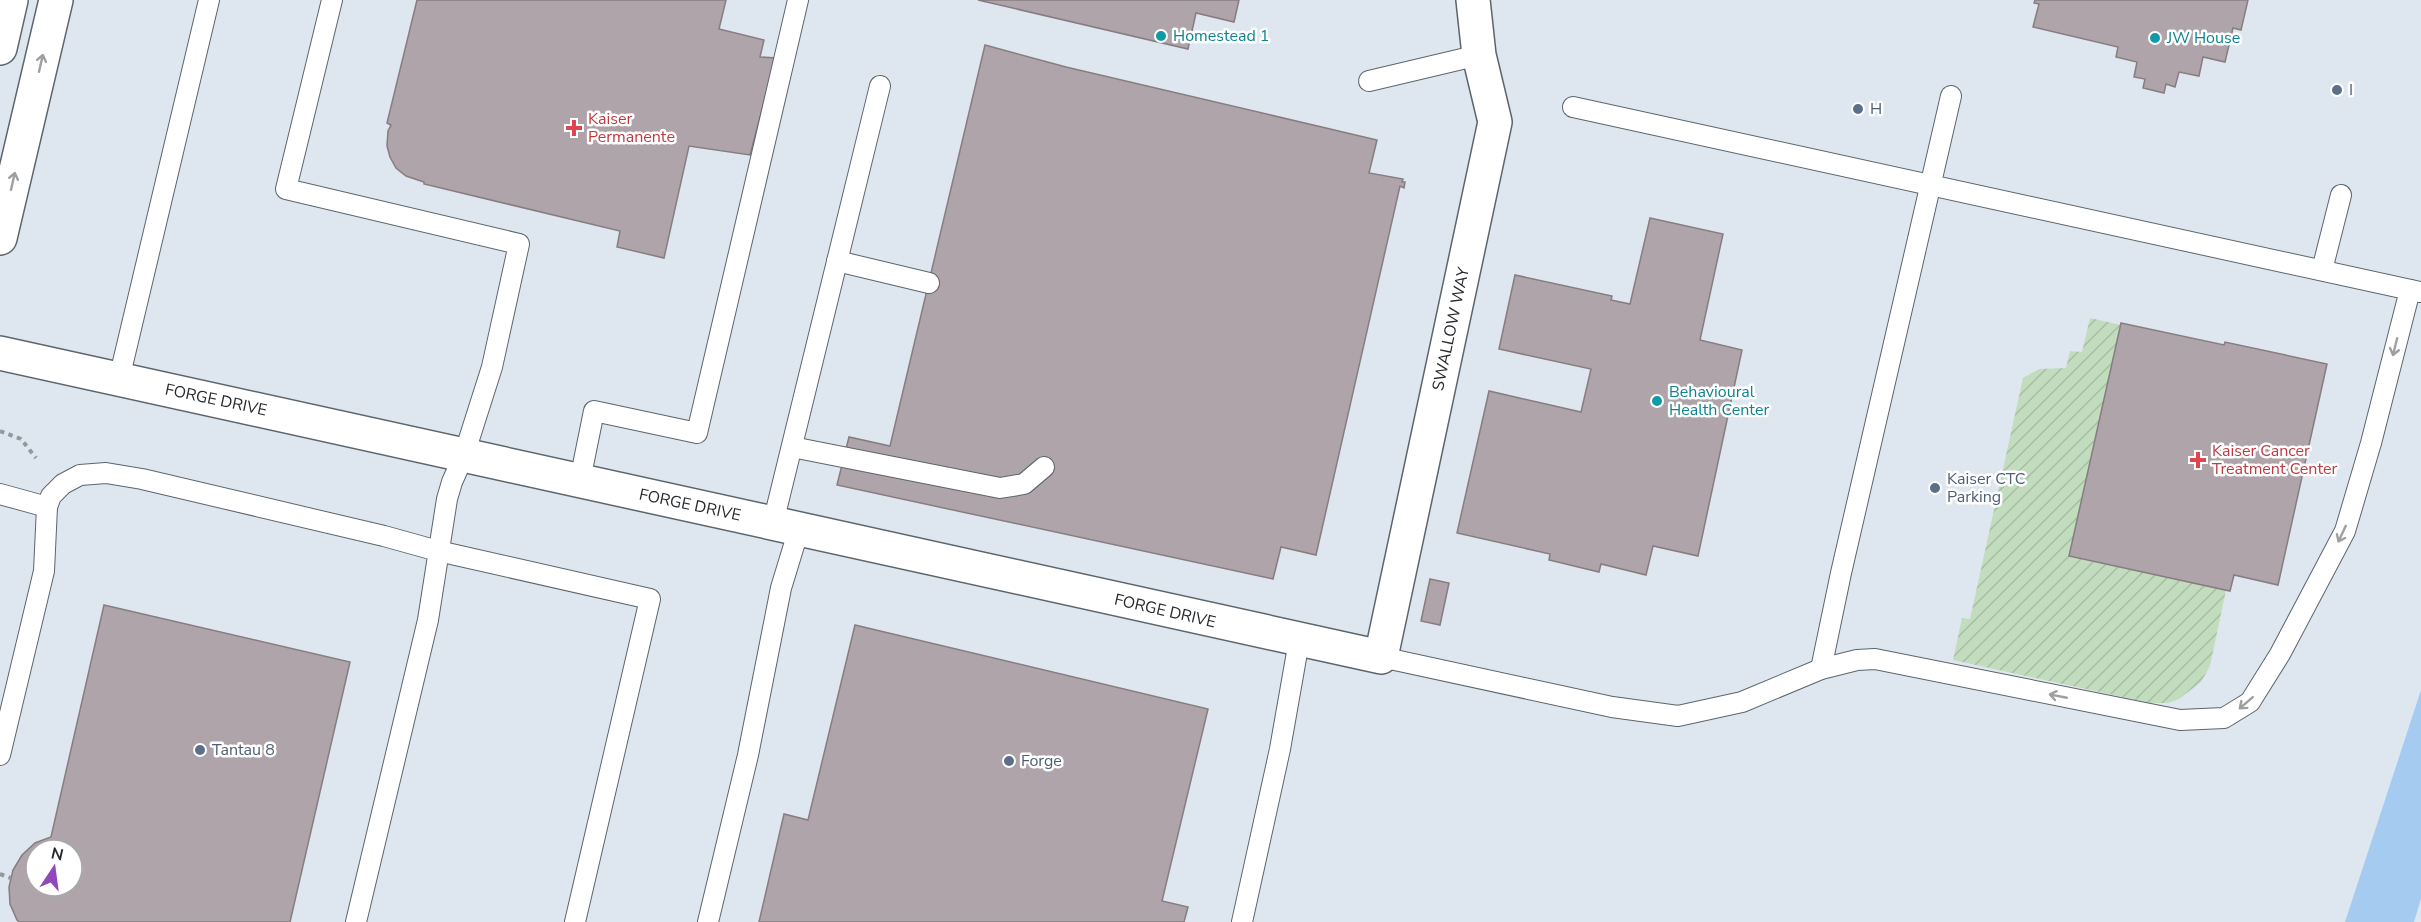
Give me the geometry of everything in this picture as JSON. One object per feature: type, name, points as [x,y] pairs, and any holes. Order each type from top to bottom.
[{"type":"street","points":[[0,48],[11,0]]},
{"type":"street","points":[[0,238],[56,0]]},
{"type":"street","name":"SWALLOW WAY","points":[[1381,657],[1495,122],[1479,56],[1473,0]]},
{"type":"street","name":"FORGE DRIVE","points":[[0,353],[1299,641],[1381,657]]},
{"type":"lane","points":[[119,379],[209,0]]},
{"type":"lane","points":[[333,0],[286,189],[519,244],[492,367],[465,455],[452,482],[438,551],[428,620],[356,922]]},
{"type":"lane","points":[[580,480],[594,411],[697,433],[798,0]]},
{"type":"lane","points":[[1369,81],[1479,56]]},
{"type":"lane","points":[[708,922],[748,755],[780,588],[792,447],[880,86]]},
{"type":"lane","points":[[1821,669],[1951,96]]},
{"type":"lane","points":[[1381,657],[1612,707],[1678,716],[1742,702],[1821,669],[1857,660],[1875,659],[2180,720],[2224,718],[2250,702],[2280,654],[2345,531],[2415,291],[1573,107]]},
{"type":"lane","points":[[2322,270],[2341,195]]},
{"type":"lane","points":[[837,261],[929,283]]},
{"type":"lane","points":[[792,447],[843,459],[1000,488],[1024,484],[1044,467]]},
{"type":"lane","points":[[0,755],[44,571],[47,507],[51,496],[63,484],[80,475],[106,472],[650,599],[575,922]]},
{"type":"lane","points":[[0,494],[47,507]]},
{"type":"lane","points":[[1242,922],[1281,749],[1299,641]]},
{"type":"path","points":[[0,431],[21,439],[36,458]]},
{"type":"path","points":[[0,874],[11,878]]},
{"type":"green space","points":[[2090,318],[2121,325],[2226,590],[2210,666],[2201,682],[2179,699],[2168,703],[2150,703],[1953,660],[1962,618],[1970,619],[2023,378],[2039,369],[2066,368],[2070,351],[2082,352]]},
{"type":"water","points":[[2421,690],[2421,899],[2414,922],[2345,922]]},
{"type":"building","name":"Kaiser Permanente","points":[[417,0],[726,0],[719,29],[764,40],[760,57],[776,58],[750,155],[689,146],[664,258],[617,247],[620,231],[424,184],[424,182],[406,176],[396,168],[390,157],[387,146],[388,131],[391,125],[387,123]]},
{"type":"building","name":"Homestead 1","points":[[978,0],[1239,0],[1234,22],[1196,13],[1188,49]]},
{"type":"building","name":"JW House","points":[[2035,0],[2248,0],[2241,30],[2233,28],[2225,62],[2203,57],[2199,76],[2179,72],[2175,87],[2166,84],[2164,93],[2143,88],[2145,79],[2134,77],[2137,62],[2116,57],[2118,47],[2033,27],[2039,4],[2034,3]]},
{"type":"building","points":[[985,45],[1066,67],[1377,140],[1369,173],[1403,179],[1402,182],[1405,182],[1404,188],[1400,186],[1316,555],[1281,547],[1273,579],[837,485],[849,437],[890,446]]},
{"type":"building","name":"Behavioural Health Center","points":[[1650,218],[1723,234],[1700,340],[1742,350],[1698,556],[1653,546],[1646,575],[1601,564],[1599,572],[1549,560],[1550,554],[1457,533],[1489,391],[1581,412],[1591,369],[1499,349],[1515,275],[1612,296],[1611,300],[1630,304]]},
{"type":"building","name":"Kaiser Cancer Treatment Center","points":[[2121,323],[2327,364],[2278,585],[2234,575],[2230,591],[2069,556]]},
{"type":"building","points":[[1430,579],[1449,583],[1440,625],[1421,621]]},
{"type":"building","name":"Tantau 8","points":[[104,605],[350,662],[290,922],[19,922],[10,904],[9,887],[13,870],[24,853],[24,898],[84,898],[84,838],[48,838],[51,837]]},
{"type":"building","name":"Forge","points":[[855,625],[1208,709],[1162,901],[1188,907],[1184,922],[759,922],[784,814],[808,820]]},
{"type":"place","name":"Homestead 1","points":[[1161,36]]},
{"type":"place","name":"JW House","points":[[2155,38]]},
{"type":"place","name":"I","points":[[2337,90]]},
{"type":"place","name":"H","points":[[1858,109]]},
{"type":"place","name":"Kaiser Permanente","points":[[574,128]]},
{"type":"place","name":"Behavioural Health Center","points":[[1657,401]]},
{"type":"place","name":"Kaiser Cancer Treatment Center","points":[[2198,460]]},
{"type":"place","name":"Kaiser CTC Parking","points":[[1935,488]]},
{"type":"place","name":"Tantau 8","points":[[200,750]]},
{"type":"place","name":"Forge","points":[[1009,761]]}]
